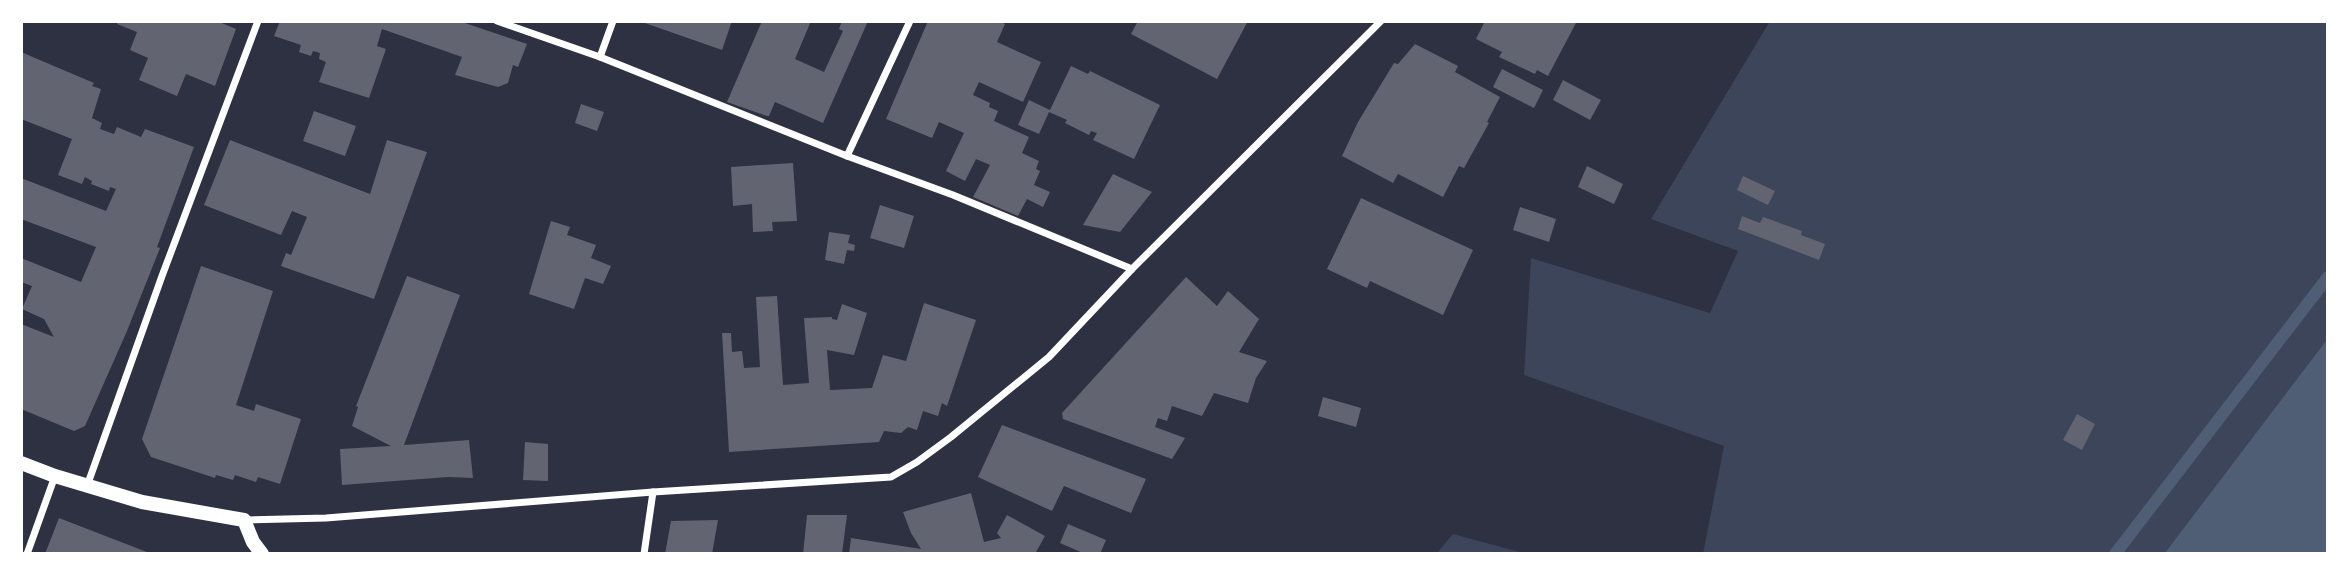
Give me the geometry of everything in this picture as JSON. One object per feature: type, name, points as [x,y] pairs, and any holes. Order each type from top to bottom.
[{"type":"main road","points":[[21,463],[142,502],[244,520],[253,542],[262,554]]},
{"type":"street","points":[[87,486],[258,21]]},
{"type":"street","points":[[497,21],[600,57],[846,156],[953,195],[1132,269]]},
{"type":"street","points":[[600,57],[613,21]]},
{"type":"street","points":[[846,156],[910,21]]},
{"type":"street","points":[[244,520],[326,518],[653,492],[891,477],[951,437],[1049,357],[1132,269],[1381,21]]},
{"type":"street","points":[[27,554],[55,476]]},
{"type":"street","points":[[644,554],[653,492]]},
{"type":"shaded area","points":[[1770,21],[2328,21],[2328,338],[2164,554],[1703,554],[1724,446],[1524,375],[1531,258],[1710,313],[1738,251],[1651,219]]},
{"type":"shaded area","points":[[2328,338],[2326,554],[2164,554]]},
{"type":"shaded area","points":[[1453,534],[1527,554],[1436,554]]},
{"type":"building","points":[[118,21],[217,21],[236,29],[215,86],[186,74],[177,96],[139,80],[148,58],[130,50],[137,32],[117,24]]},
{"type":"building","points":[[280,21],[459,21],[527,44],[518,67],[513,65],[508,83],[498,87],[455,75],[462,57],[382,29],[377,46],[386,49],[369,98],[319,82],[326,62],[319,59],[320,53],[313,51],[311,56],[299,52],[301,45],[274,36]]},
{"type":"building","points":[[639,21],[732,21],[722,50]]},
{"type":"building","points":[[762,21],[811,21],[795,59],[824,72],[843,31],[839,29],[842,21],[868,21],[823,123],[775,102],[767,116],[727,102]]},
{"type":"building","points":[[928,21],[998,21],[1005,24],[997,42],[1041,62],[1023,102],[979,82],[973,95],[990,103],[989,107],[998,111],[994,121],[1029,137],[1022,153],[1039,161],[1036,169],[1040,171],[1034,185],[1050,192],[1043,207],[1027,199],[1018,216],[973,197],[990,165],[976,159],[965,181],[946,171],[964,133],[939,122],[932,138],[886,119]]},
{"type":"building","points":[[1138,21],[1248,21],[1217,79],[1131,34]]},
{"type":"building","points":[[1485,21],[1577,21],[1548,76],[1537,70],[1535,74],[1499,57],[1502,52],[1476,39]]},
{"type":"building","points":[[1415,44],[1458,66],[1455,72],[1500,97],[1464,168],[1459,166],[1443,197],[1398,174],[1393,183],[1342,156],[1358,122],[1394,63],[1398,64]]},
{"type":"building","points":[[21,52],[94,83],[92,86],[101,89],[92,118],[102,123],[100,129],[114,134],[117,127],[141,137],[145,129],[194,147],[157,247],[160,248],[127,331],[85,426],[74,431],[21,409],[21,324],[54,337],[44,319],[22,309],[32,286],[21,282],[21,258],[81,282],[96,247],[21,219],[21,178],[106,211],[116,189],[110,187],[109,191],[91,184],[92,181],[85,177],[82,184],[58,175],[72,139],[21,119]]},
{"type":"building","points":[[1071,66],[1088,74],[1090,71],[1160,105],[1134,159],[1093,140],[1097,133],[1091,131],[1089,135],[1049,112],[1039,134],[1018,125],[1029,100],[1050,110]]},
{"type":"building","points":[[1502,69],[1543,90],[1534,108],[1493,87]]},
{"type":"building","points":[[1563,80],[1601,100],[1590,120],[1553,100]]},
{"type":"building","points":[[581,104],[604,112],[597,131],[575,123]]},
{"type":"building","points":[[314,111],[356,126],[345,156],[303,141]]},
{"type":"building","points":[[230,140],[370,194],[387,140],[427,152],[374,299],[281,266],[286,253],[291,255],[307,217],[292,211],[281,235],[204,205]]},
{"type":"building","points":[[793,163],[797,221],[772,222],[773,231],[753,232],[752,204],[733,206],[731,167]]},
{"type":"building","points":[[1587,166],[1623,184],[1614,204],[1578,187]]},
{"type":"building","points":[[1113,174],[1152,192],[1120,232],[1083,225]]},
{"type":"building","points":[[1743,176],[1775,191],[1768,205],[1737,190]]},
{"type":"building","points":[[1361,198],[1473,250],[1443,315],[1370,281],[1367,288],[1327,269]]},
{"type":"building","points":[[880,205],[914,216],[904,248],[870,238]]},
{"type":"building","points":[[1520,207],[1556,219],[1549,242],[1513,230]]},
{"type":"building","points":[[1742,216],[1760,223],[1763,217],[1802,231],[1801,235],[1825,244],[1819,260],[1738,229]]},
{"type":"building","points":[[551,221],[570,227],[567,235],[596,245],[591,258],[611,266],[603,284],[585,278],[574,309],[529,294]]},
{"type":"building","points":[[829,232],[850,235],[848,243],[855,245],[854,251],[847,250],[844,264],[825,260]]},
{"type":"building","points":[[201,266],[273,291],[236,405],[254,411],[256,404],[301,419],[280,484],[258,477],[256,482],[235,475],[233,480],[216,475],[215,478],[151,457],[142,439]]},
{"type":"building","points":[[407,276],[460,295],[404,445],[469,440],[473,478],[448,477],[342,485],[340,449],[391,446],[352,426],[358,407],[356,406]]},
{"type":"building","points":[[1186,277],[1217,306],[1228,291],[1259,319],[1239,352],[1267,361],[1256,378],[1248,403],[1214,393],[1202,416],[1172,406],[1167,421],[1158,418],[1155,427],[1185,438],[1172,459],[1063,419],[1062,413]]},
{"type":"building","points":[[777,296],[783,385],[809,383],[804,318],[832,317],[837,320],[842,304],[867,313],[854,355],[827,350],[830,390],[872,388],[883,355],[906,361],[924,303],[976,320],[947,406],[942,403],[938,416],[923,411],[917,430],[908,427],[901,433],[884,431],[879,442],[729,452],[722,333],[731,333],[732,352],[742,351],[744,368],[760,367],[756,297]]},
{"type":"building","points":[[1323,397],[1361,408],[1356,427],[1318,416]]},
{"type":"building","points":[[2077,414],[2095,424],[2082,450],[2063,440]]},
{"type":"building","points":[[1002,425],[1146,479],[1131,513],[1064,486],[1052,511],[978,477]]},
{"type":"building","points":[[525,442],[548,444],[548,481],[523,480]]},
{"type":"building","points":[[971,493],[984,542],[1001,538],[997,533],[1007,515],[1045,536],[1035,554],[849,554],[851,538],[921,549],[903,512]]},
{"type":"building","points":[[807,515],[847,515],[842,554],[803,554]]},
{"type":"building","points":[[59,518],[152,554],[45,554]]},
{"type":"building","points":[[718,520],[712,554],[665,554],[671,521]]},
{"type":"building","points":[[1068,524],[1106,540],[1100,554],[1085,554],[1060,543]]},
{"type":"waterway","points":[[2115,554],[2328,277]]}]
